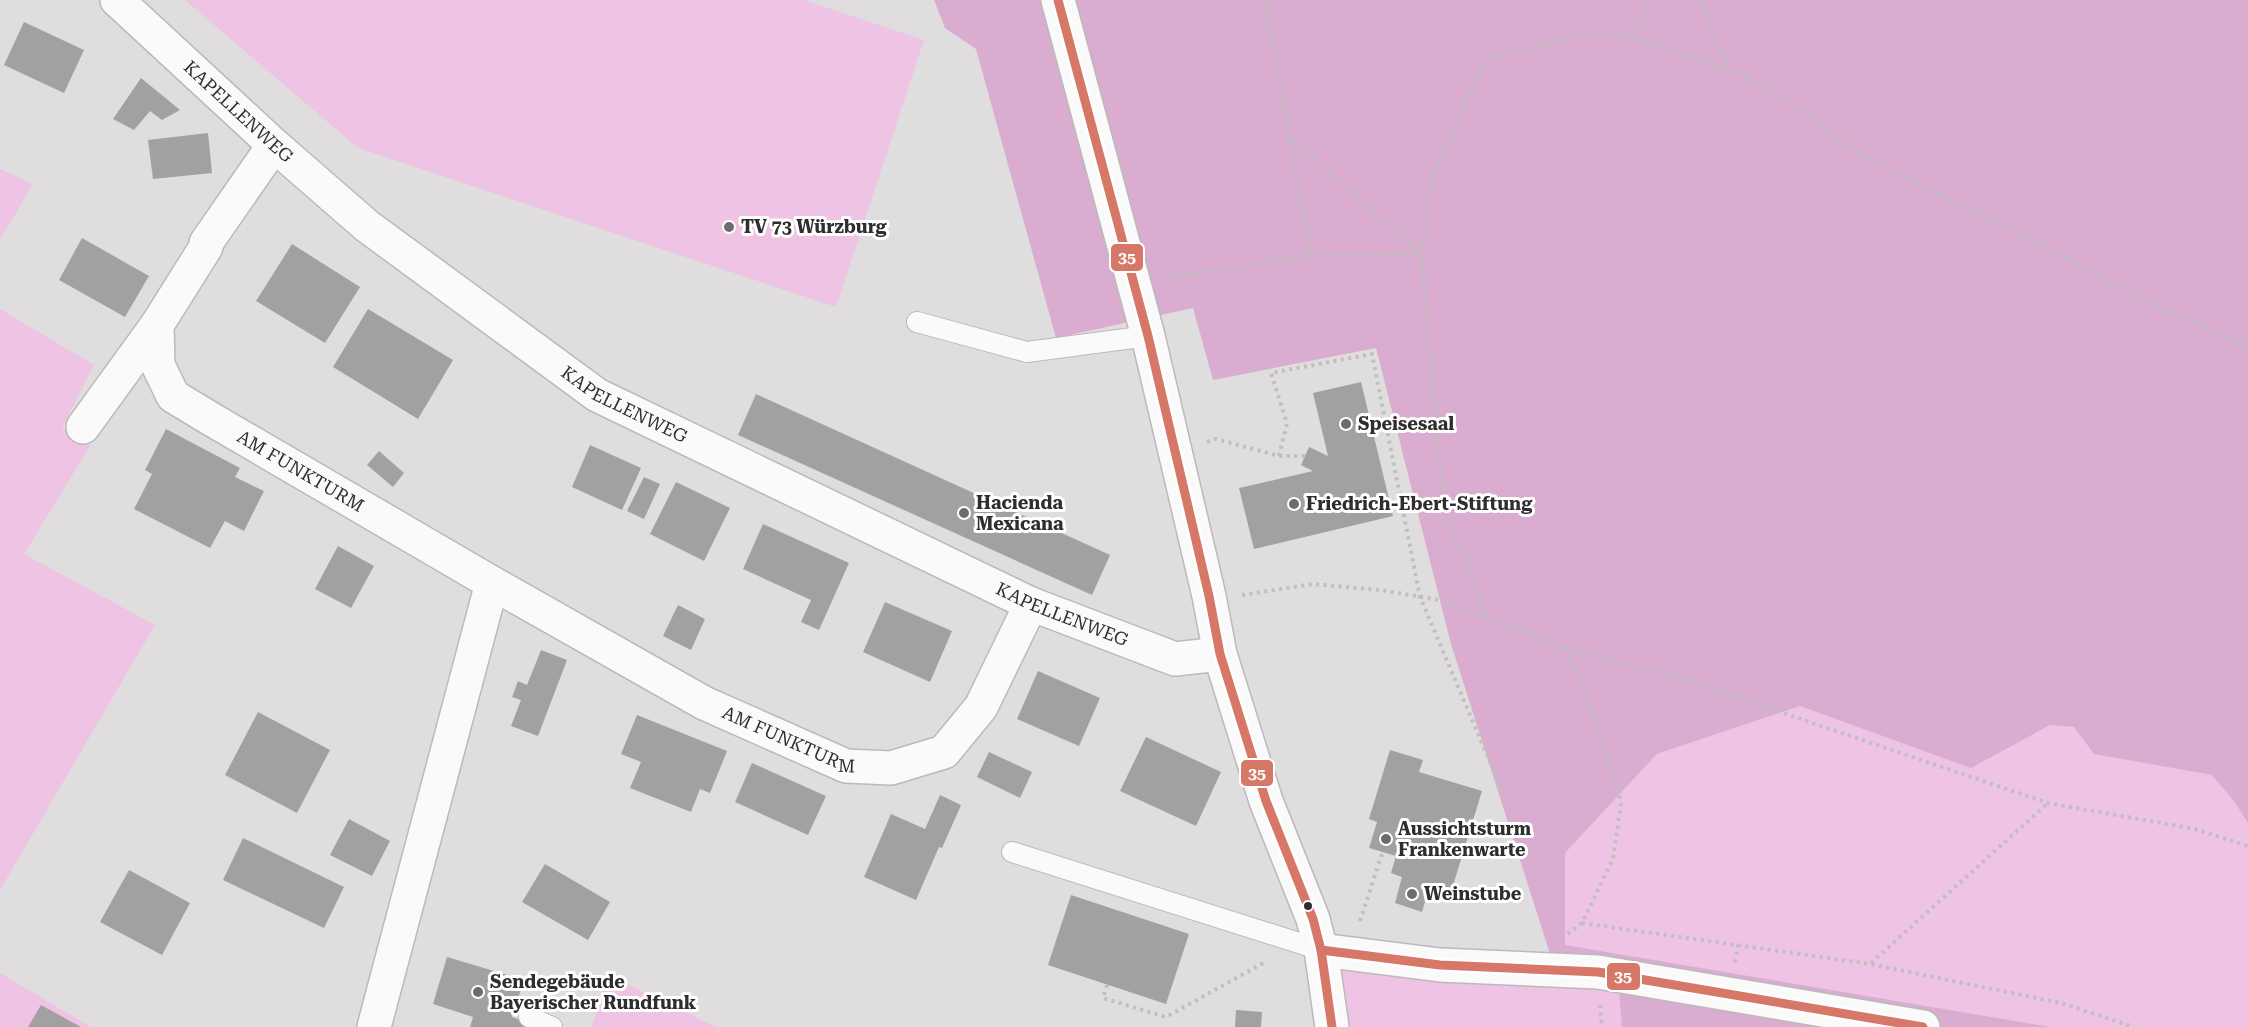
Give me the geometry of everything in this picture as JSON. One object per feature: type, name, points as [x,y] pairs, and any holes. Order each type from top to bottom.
[{"type":"street","name":"KAPELLENWEG","points":[[117,0],[274,146],[367,226],[597,395],[1031,604],[1175,659],[1220,654]]},
{"type":"street","points":[[1058,0],[1148,336],[1209,596],[1220,654],[1266,801],[1323,949],[1332,1027]]},
{"type":"street","points":[[83,427],[158,325],[206,247],[206,243],[274,146]]},
{"type":"street","name":"AM FUNKTURM","points":[[158,325],[158,365],[173,396],[492,583],[704,703],[846,766],[891,768],[944,752],[981,707],[1031,604]]},
{"type":"street","points":[[374,1027],[492,583]]},
{"type":"street","points":[[1323,949],[1440,964],[1598,972],[1923,1027]]},
{"type":"lane","points":[[917,322],[1028,352],[1148,336]]},
{"type":"lane","points":[[1012,852],[1323,949]]},
{"type":"lane","points":[[530,1017],[552,1027]]},
{"type":"path","points":[[1265,0],[1311,255]]},
{"type":"path","points":[[1632,38],[1650,0]]},
{"type":"path","points":[[1699,0],[1728,69]]},
{"type":"path","points":[[1487,617],[1444,504],[1421,254],[1434,173],[1485,61],[1578,35],[1632,38],[1728,69],[1784,98],[1858,153],[2155,304],[2248,348]]},
{"type":"path","points":[[1290,137],[1421,254]]},
{"type":"path","points":[[1134,284],[1311,255],[1421,254]]},
{"type":"path","points":[[1279,456],[1287,423],[1271,374],[1372,354],[1420,597],[1504,795]]},
{"type":"path","points":[[1175,452],[1216,440],[1279,456],[1305,456]]},
{"type":"path","points":[[1209,596],[1248,595],[1313,584],[1380,590],[1439,600],[1566,648],[1674,676],[2048,803],[2195,829],[2248,846]]},
{"type":"path","points":[[1566,648],[1612,765],[1622,802],[1613,859],[1582,923],[1870,964],[2061,1003],[2134,1027]]},
{"type":"path","points":[[1870,964],[2048,803]]},
{"type":"path","points":[[1107,985],[1103,998],[1166,1017],[1323,949],[1383,851]]},
{"type":"shaded area","name":"TV 73 Würzburg","points":[[185,0],[804,0],[924,40],[836,307],[358,148]]},
{"type":"shaded area","points":[[934,0],[2248,0],[2248,823],[2234,801],[2212,775],[2094,754],[2074,727],[2050,725],[1971,768],[1800,706],[1657,754],[1565,853],[1565,945],[2051,1027],[1622,1027],[1617,966],[1551,957],[1451,644],[1376,348],[1213,380],[1193,308],[1056,338],[976,49],[945,28]]},
{"type":"shaded area","points":[[0,169],[33,184],[0,240]]},
{"type":"shaded area","points":[[0,309],[94,365],[62,428],[90,446],[24,554],[155,625],[0,890]]},
{"type":"shaded area","points":[[1800,706],[1971,767],[2050,725],[2074,727],[2095,754],[2212,775],[2234,801],[2248,823],[2248,1027],[2051,1027],[1565,945],[1565,853],[1657,754]]},
{"type":"shaded area","points":[[1336,965],[1618,979],[1622,1027],[1345,1027]]},
{"type":"shaded area","points":[[0,973],[91,1027],[0,1027]]},
{"type":"shaded area","points":[[608,975],[716,1027],[592,1027]]},
{"type":"building","points":[[24,22],[84,50],[64,93],[4,65]]},
{"type":"building","points":[[141,78],[180,110],[162,120],[150,111],[134,130],[113,119]]},
{"type":"building","points":[[208,133],[212,173],[153,179],[148,140]]},
{"type":"building","points":[[82,238],[149,276],[125,317],[59,280]]},
{"type":"building","points":[[292,244],[360,287],[325,343],[256,301]]},
{"type":"building","points":[[368,309],[453,360],[418,419],[333,367]]},
{"type":"building","points":[[1361,382],[1393,516],[1254,549],[1239,488],[1313,471],[1301,465],[1309,447],[1328,456],[1313,393]]},
{"type":"building","name":"Hacienda Mexicana","points":[[756,394],[1110,555],[1092,595],[738,435]]},
{"type":"building","points":[[166,429],[240,468],[235,477],[264,491],[244,531],[225,521],[210,548],[134,509],[152,474],[145,470]]},
{"type":"building","points":[[590,445],[641,468],[622,510],[572,487]]},
{"type":"building","points":[[379,451],[404,473],[393,487],[367,465]]},
{"type":"building","points":[[644,477],[660,484],[644,519],[627,511]]},
{"type":"building","points":[[676,482],[730,508],[704,561],[650,534]]},
{"type":"building","points":[[763,524],[849,563],[819,630],[801,622],[811,600],[743,569]]},
{"type":"building","points":[[338,546],[374,566],[351,608],[315,589]]},
{"type":"building","points":[[885,602],[952,631],[930,682],[863,652]]},
{"type":"building","points":[[678,605],[705,619],[691,650],[663,636]]},
{"type":"building","points":[[541,650],[567,660],[538,736],[511,726],[521,700],[512,697],[518,681],[527,685]]},
{"type":"building","points":[[1038,671],[1100,698],[1079,746],[1017,719]]},
{"type":"building","points":[[258,712],[330,750],[297,813],[225,775]]},
{"type":"building","points":[[637,715],[727,751],[710,793],[700,789],[691,812],[630,788],[641,762],[621,754]]},
{"type":"building","points":[[1146,737],[1221,772],[1196,826],[1120,791]]},
{"type":"building","points":[[1390,750],[1423,760],[1419,772],[1482,791],[1451,892],[1430,885],[1422,912],[1395,903],[1402,877],[1391,873],[1396,856],[1369,848],[1377,822],[1369,819]]},
{"type":"building","points":[[989,752],[1032,772],[1020,798],[977,777]]},
{"type":"building","points":[[752,763],[826,796],[808,835],[735,802]]},
{"type":"building","points":[[940,795],[961,805],[942,848],[939,847],[916,900],[864,877],[891,814],[925,829]]},
{"type":"building","points":[[349,819],[390,841],[372,876],[330,855]]},
{"type":"building","points":[[243,838],[344,887],[324,928],[223,880]]},
{"type":"building","points":[[545,864],[610,902],[588,940],[522,902]]},
{"type":"building","points":[[129,870],[190,903],[162,955],[100,922]]},
{"type":"building","points":[[1071,895],[1189,934],[1166,1004],[1048,965]]},
{"type":"building","name":"Sendegebäude Bayerischer Rundfunk","points":[[447,957],[524,980],[512,1017],[542,1027],[470,1027],[473,1017],[433,1004]]},
{"type":"building","points":[[41,1005],[81,1027],[28,1027]]},
{"type":"building","points":[[1236,1010],[1262,1012],[1261,1027],[1235,1027]]},
{"type":"transit line","name":"35","points":[[1058,0],[1148,336],[1209,596],[1220,654],[1266,801],[1313,919],[1321,950],[1332,1027]]},
{"type":"transit line","name":"35","points":[[1321,950],[1440,965],[1598,972],[1923,1027]]},
{"type":"place","name":"TV 73 Würzburg","points":[[729,227]]},
{"type":"place","name":"Speisesaal","points":[[1346,424]]},
{"type":"place","name":"Friedrich-Ebert-Stiftung","points":[[1294,504]]},
{"type":"place","name":"Hacienda Mexicana","points":[[964,513]]},
{"type":"place","name":"Aussichtsturm Frankenwarte","points":[[1386,839]]},
{"type":"place","name":"Weinstube","points":[[1412,894]]},
{"type":"place","name":"Sendegebäude Bayerischer Rundfunk","points":[[478,992]]}]
